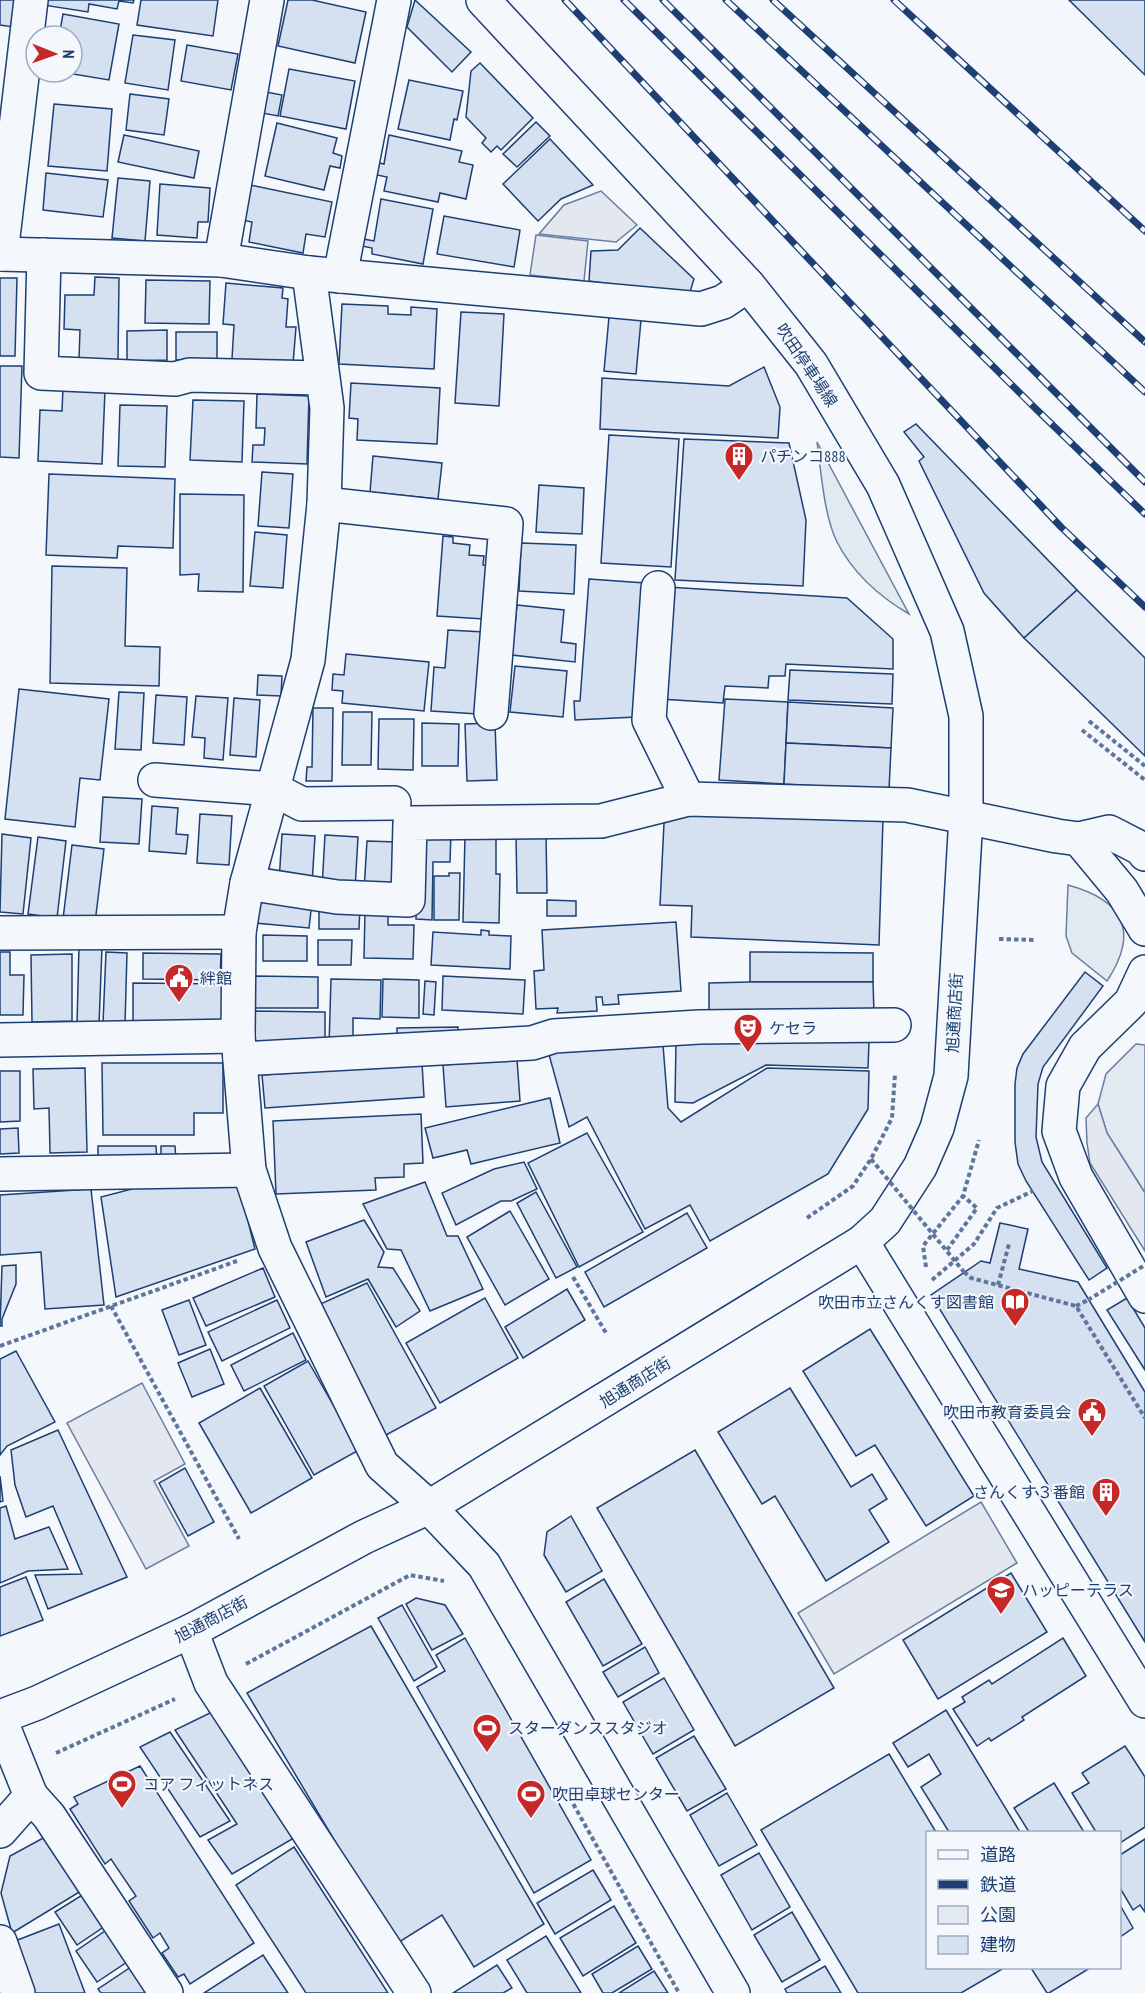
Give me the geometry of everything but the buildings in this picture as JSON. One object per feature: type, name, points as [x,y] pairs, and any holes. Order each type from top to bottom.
[{"type":"street","points":[[31,0],[0,254],[221,260],[325,275],[701,309],[723,302],[748,285]]},
{"type":"street","points":[[221,260],[267,0]]},
{"type":"street","points":[[394,0],[325,275],[322,378],[327,408],[324,504],[308,660],[247,883],[239,932],[239,1047],[249,1170],[275,1248],[382,1464],[429,1507],[484,1565],[733,1993]]},
{"type":"street","name":"吹田停車場線","points":[[483,0],[748,285],[811,364],[883,485],[947,631],[966,716],[966,816]]},
{"type":"street","points":[[44,255],[41,373],[175,379],[190,375],[322,378]]},
{"type":"street","points":[[324,504],[506,524],[491,713]]},
{"type":"street","points":[[658,588],[649,720],[688,800]]},
{"type":"street","points":[[155,780],[273,789],[302,804],[394,803]]},
{"type":"street","points":[[247,883],[337,897],[408,900],[410,823],[601,821],[688,800],[907,805],[1057,836],[1079,838],[1109,832],[1142,849],[1145,854]]},
{"type":"street","name":"旭通商店街","points":[[0,1718],[38,1703],[191,1631],[364,1537],[429,1507],[862,1242],[885,1221],[920,1167],[937,1128],[951,1076],[966,816]]},
{"type":"street","points":[[1079,838],[1122,891],[1145,929]]},
{"type":"street","points":[[0,933],[239,932]]},
{"type":"street","points":[[1145,972],[1140,1004],[1085,1047],[1063,1086],[1059,1131],[1076,1177],[1145,1296]]},
{"type":"street","points":[[0,1040],[239,1047],[532,1043],[554,1036],[699,1027],[894,1025]]},
{"type":"street","points":[[0,1174],[249,1170]]},
{"type":"street","points":[[862,1242],[1145,1701]]},
{"type":"street","points":[[191,1631],[211,1683],[414,1993]]},
{"type":"street","points":[[0,1718],[25,1783],[166,1993]]},
{"type":"street","points":[[0,1832],[25,1783]]},
{"type":"street","points":[[0,1941],[18,1993]]},
{"type":"path","points":[[1089,721],[1145,766]]},
{"type":"path","points":[[1082,730],[1145,780]]},
{"type":"path","points":[[995,939],[1036,940]]},
{"type":"path","points":[[807,1218],[853,1186],[871,1159],[892,1118],[896,1074]]},
{"type":"path","points":[[923,1246],[963,1196],[979,1140]]},
{"type":"path","points":[[871,1159],[964,1272],[972,1278],[1076,1306],[1145,1265]]},
{"type":"path","points":[[928,1283],[974,1244],[997,1208],[1033,1191]]},
{"type":"path","points":[[947,1250],[977,1208],[963,1196]]},
{"type":"path","points":[[998,1286],[1009,1244]]},
{"type":"path","points":[[0,1346],[275,1248]]},
{"type":"path","points":[[573,1277],[606,1333]]},
{"type":"path","points":[[111,1306],[239,1539]]},
{"type":"path","points":[[1076,1306],[1145,1418]]},
{"type":"path","points":[[25,1783],[410,1575],[448,1582]]},
{"type":"path","points":[[564,1787],[680,1993]]},
{"type":"green space","points":[[817,442],[909,614],[888,600],[859,574],[837,542],[826,507]]},
{"type":"green space","points":[[1068,885],[1102,899],[1113,909],[1120,920],[1124,933],[1123,947],[1107,981],[1072,953],[1066,936]]},
{"type":"green space","points":[[1136,1044],[1145,1045],[1145,1193],[1107,1133],[1098,1104],[1106,1074]]},
{"type":"shaded area","points":[[601,191],[637,225],[616,242],[539,234],[564,205]]},
{"type":"shaded area","points":[[536,235],[588,241],[584,281],[530,275]]},
{"type":"shaded area","points":[[1098,1104],[1107,1133],[1145,1193],[1145,1251],[1090,1163],[1086,1118]]},
{"type":"shaded area","points":[[142,1383],[185,1464],[154,1481],[189,1546],[146,1569],[67,1423]]},
{"type":"shaded area","points":[[981,1502],[1017,1563],[834,1674],[798,1613]]},
{"type":"railway","points":[[565,0],[1061,527],[1145,607]]},
{"type":"railway","points":[[624,0],[1037,410],[1145,514]]},
{"type":"railway","points":[[663,0],[1145,482]]},
{"type":"railway","points":[[726,0],[1145,392]]},
{"type":"railway","points":[[773,0],[1145,342]]},
{"type":"railway","points":[[894,0],[1145,231]]},
{"type":"place","name":"パチンコ888","points":[[739,482]]},
{"type":"place","name":"絆館","points":[[179,1004]]},
{"type":"place","name":"ケセラ","points":[[748,1054]]},
{"type":"place","name":"吹田市立さんくす図書館","points":[[1015,1328]]},
{"type":"place","name":"吹田市教育委員会","points":[[1092,1438]]},
{"type":"place","name":"さんくす３番館","points":[[1106,1518]]},
{"type":"place","name":"ハッピーテラス","points":[[1001,1616]]},
{"type":"place","name":"スターダンススタジオ","points":[[487,1754]]},
{"type":"place","name":"コア フィットネス","points":[[122,1810]]},
{"type":"place","name":"吹田卓球センター","points":[[531,1820]]}]
